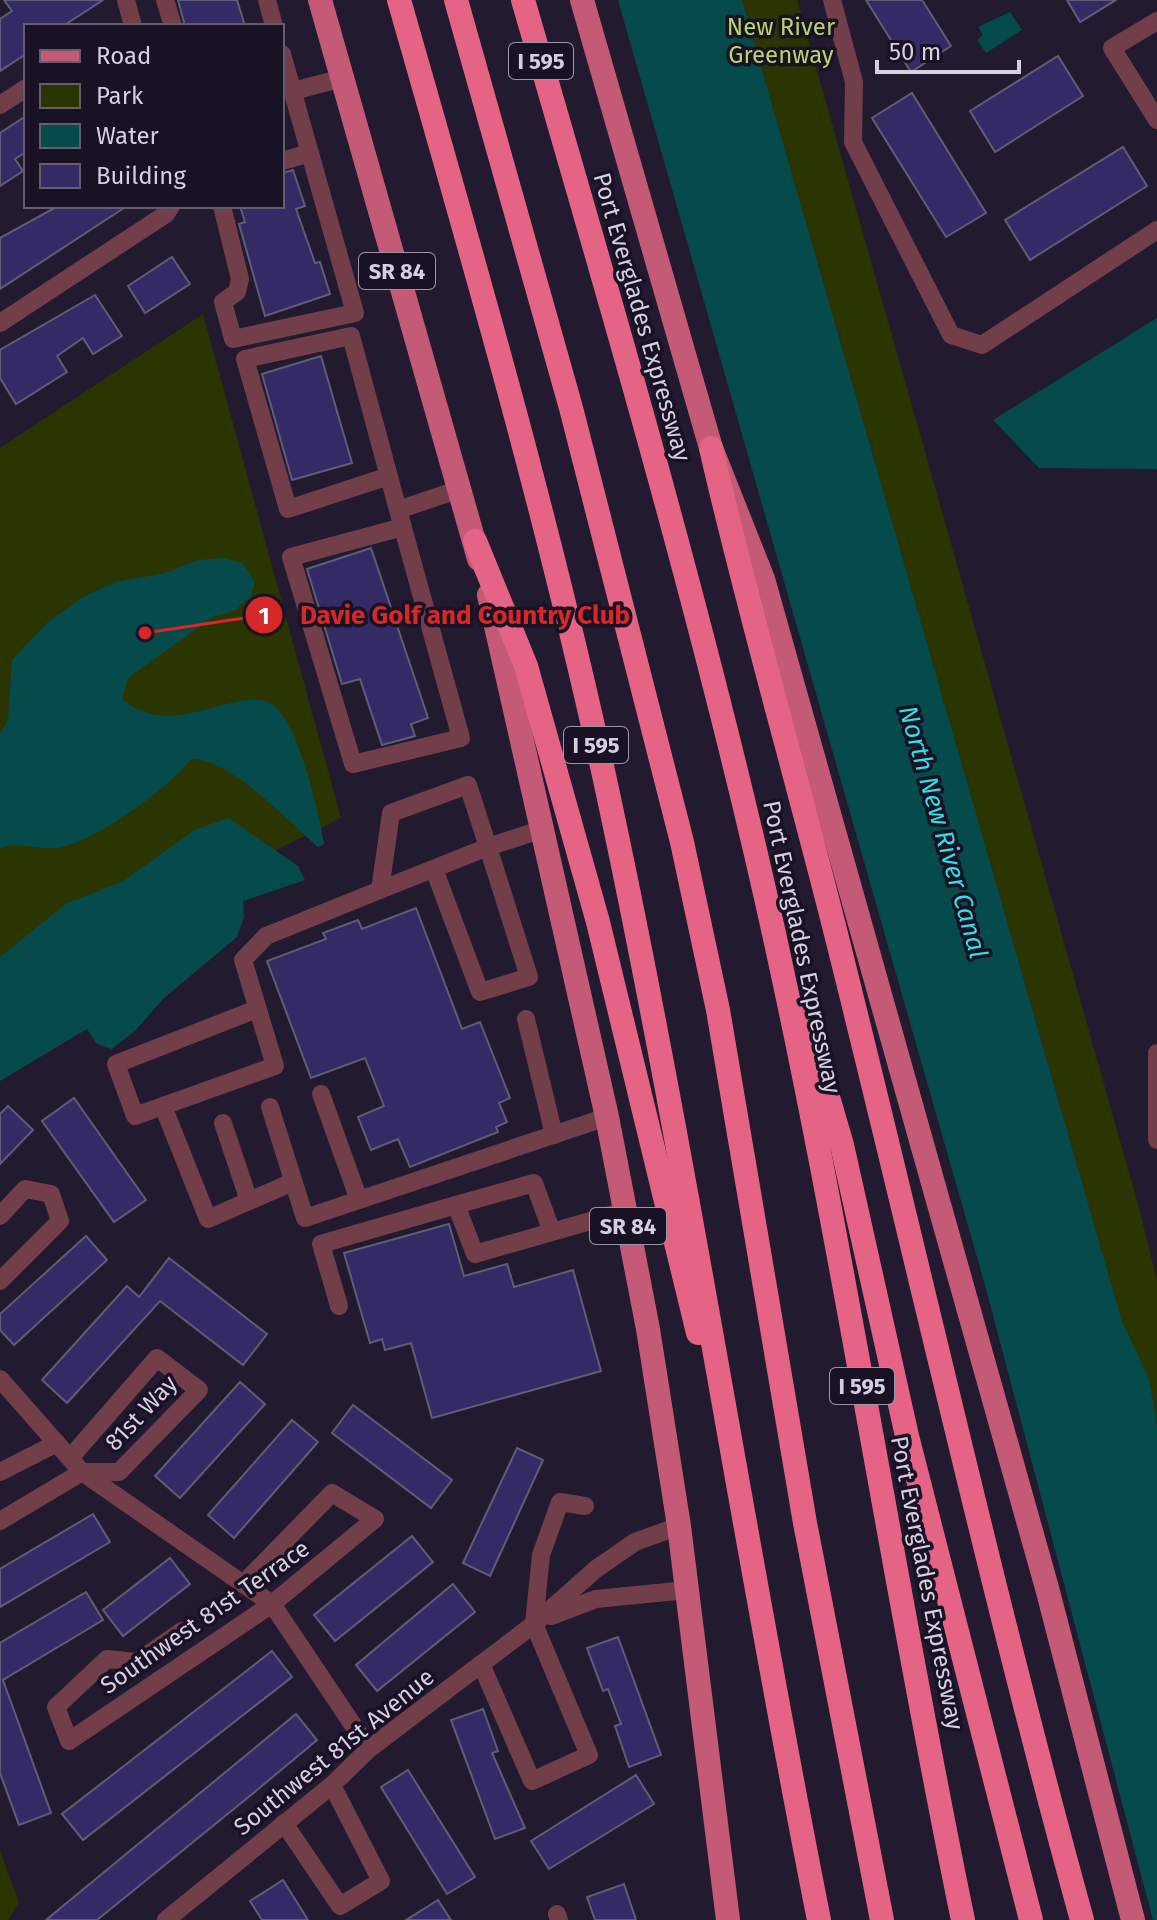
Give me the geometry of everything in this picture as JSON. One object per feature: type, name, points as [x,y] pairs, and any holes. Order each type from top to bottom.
[{"type":"highway","name":"I 595","points":[[399,0],[525,442],[610,804],[689,1200],[819,1920]]},
{"type":"highway","points":[[456,0],[571,408],[682,842],[718,1010],[805,1523],[882,1920]]},
{"type":"highway","name":"Port Everglades Expressway","points":[[523,0],[686,579],[756,852],[832,1225],[963,1920]]},
{"type":"highway","points":[[711,448],[743,588],[843,960],[1030,1731],[1082,1920]]},
{"type":"highway","points":[[475,541],[526,666],[598,922],[666,1209],[742,1502]]},
{"type":"highway","points":[[756,852],[842,1145],[907,1436],[1031,1920]]},
{"type":"main road","name":"SR 84","points":[[320,0],[475,541],[607,1117],[679,1526],[728,1920]]},
{"type":"main road","points":[[582,0],[711,448],[767,594],[1043,1573],[1133,1920]]},
{"type":"street","points":[[126,0],[128,24]]},
{"type":"street","points":[[165,0],[172,24]]},
{"type":"street","points":[[267,0],[273,24]]},
{"type":"street","points":[[832,0],[854,82],[853,142],[951,335],[982,345],[1157,230]]},
{"type":"street","points":[[1157,21],[1112,48],[1157,120]]},
{"type":"street","points":[[222,208],[240,279],[237,292],[223,302],[233,339],[355,313],[310,153],[290,100],[284,66]]},
{"type":"street","points":[[290,100],[343,78]]},
{"type":"street","points":[[0,105],[24,89]]},
{"type":"street","points":[[284,160],[310,153]]},
{"type":"street","points":[[0,323],[166,214],[170,208]]},
{"type":"street","points":[[293,326],[299,347]]},
{"type":"street","points":[[389,476],[288,509],[245,359],[351,336],[389,476],[401,518],[461,738],[353,764],[291,557],[401,518],[460,489]]},
{"type":"street","points":[[380,890],[391,813],[468,785],[529,977],[480,992],[434,869]]},
{"type":"street","points":[[257,1009],[116,1064],[135,1116],[275,1066],[243,960],[266,936],[488,847],[543,829]]},
{"type":"street","points":[[526,1019],[554,1135]]},
{"type":"street","points":[[1157,1053],[1157,1140]]},
{"type":"street","points":[[321,1094],[359,1200]]},
{"type":"street","points":[[163,1106],[208,1219],[293,1182]]},
{"type":"street","points":[[270,1107],[305,1218],[607,1117]]},
{"type":"street","points":[[223,1123],[249,1201]]},
{"type":"street","points":[[339,1306],[321,1244],[534,1183],[552,1232]]},
{"type":"street","points":[[0,1216],[25,1189],[51,1194],[60,1221],[0,1281]]},
{"type":"street","points":[[456,1205],[475,1254],[625,1211]]},
{"type":"street","name":"81st Way","points":[[0,1521],[76,1465],[157,1358],[199,1390],[119,1472],[76,1465]]},
{"type":"street","points":[[0,1379],[76,1465],[272,1604],[369,1749]]},
{"type":"street","points":[[0,1472],[57,1443]]},
{"type":"street","name":"Southwest 81st Terrace","points":[[182,1631],[137,1662],[107,1659],[56,1707],[69,1741],[272,1604],[375,1519],[332,1493],[243,1584]]},
{"type":"street","points":[[481,1664],[532,1781],[589,1755],[534,1624],[541,1555],[560,1502],[585,1506]]},
{"type":"street","name":"Southwest 81st Avenue","points":[[166,1920],[332,1785],[369,1749],[534,1624],[596,1569],[635,1542],[679,1526]]},
{"type":"street","name":"Southwest 81st Avenue","points":[[534,1624],[596,1599],[687,1590]]},
{"type":"street","points":[[284,1823],[340,1906],[381,1881],[332,1785]]},
{"type":"green space","name":"New River Greenway","points":[[742,0],[797,0],[1138,1204],[1157,1280],[1157,1426],[1149,1378],[1122,1321]]},
{"type":"green space","points":[[203,314],[341,818],[234,871],[0,1050],[0,448]]},
{"type":"green space","points":[[0,1851],[19,1902],[8,1920],[0,1920]]},
{"type":"water","name":"North New River Canal","points":[[618,0],[742,0],[1122,1321],[1149,1378],[1157,1426],[1157,1920],[1153,1920],[985,1285]]},
{"type":"water","points":[[1010,12],[1022,30],[986,53],[977,40],[983,35],[978,27]]},
{"type":"water","points":[[1157,318],[1157,469],[1039,468],[993,420]]},
{"type":"water","points":[[224,558],[242,563],[255,581],[251,596],[234,611],[213,617],[128,678],[122,699],[141,711],[161,715],[181,715],[238,701],[270,703],[290,727],[298,746],[324,844],[318,847],[258,793],[223,768],[191,759],[148,799],[89,837],[56,848],[14,845],[0,848],[0,734],[8,720],[12,660],[48,622],[83,597],[116,582],[165,573],[199,560]]},
{"type":"water","points":[[229,818],[298,866],[305,880],[243,901],[244,917],[237,937],[163,999],[136,1030],[112,1049],[97,1044],[87,1029],[0,1081],[0,957],[67,903],[122,882],[196,829]]},
{"type":"building","points":[[4,0],[103,0],[66,24],[24,24],[24,55],[0,71],[0,19],[12,11]]},
{"type":"building","points":[[178,0],[237,0],[244,24],[184,24]]},
{"type":"building","points":[[866,0],[922,0],[951,46],[911,72]]},
{"type":"building","points":[[1067,0],[1116,0],[1080,22]]},
{"type":"building","points":[[1058,56],[1083,96],[995,152],[970,111]]},
{"type":"building","points":[[912,93],[986,213],[946,237],[872,118]]},
{"type":"building","points":[[24,117],[24,153],[15,159],[23,171],[0,186],[0,133]]},
{"type":"building","points":[[1123,147],[1147,186],[1030,260],[1005,220]]},
{"type":"building","points":[[293,170],[305,206],[296,209],[315,263],[320,262],[330,294],[265,316],[239,224],[245,222],[241,208],[284,208],[284,172]]},
{"type":"building","points":[[54,208],[124,208],[0,289],[0,238]]},
{"type":"building","points":[[172,257],[190,284],[145,313],[128,286]]},
{"type":"building","points":[[95,295],[122,336],[93,354],[83,338],[57,356],[67,372],[16,404],[0,378],[0,350]]},
{"type":"building","points":[[321,356],[352,463],[292,480],[262,374]]},
{"type":"building","points":[[371,548],[428,718],[411,724],[415,736],[382,745],[360,679],[342,684],[307,569]]},
{"type":"building","points":[[416,908],[462,1029],[480,1022],[510,1098],[499,1103],[507,1122],[496,1127],[498,1132],[410,1167],[398,1139],[371,1150],[358,1117],[384,1106],[365,1058],[311,1078],[267,961],[326,939],[323,933],[358,920],[362,929]]},
{"type":"building","points":[[74,1098],[146,1200],[114,1222],[42,1121]]},
{"type":"building","points":[[8,1106],[33,1130],[0,1164],[0,1114]]},
{"type":"building","points":[[449,1224],[464,1276],[507,1264],[514,1287],[573,1270],[601,1371],[432,1418],[411,1343],[385,1350],[382,1339],[370,1343],[344,1253]]},
{"type":"building","points":[[86,1236],[107,1260],[14,1345],[0,1330],[0,1314]]},
{"type":"building","points":[[169,1258],[267,1334],[243,1365],[160,1301],[67,1403],[42,1380],[127,1286],[139,1297]]},
{"type":"building","points":[[240,1382],[265,1404],[180,1498],[155,1476]]},
{"type":"building","points":[[353,1405],[452,1480],[431,1508],[332,1433]]},
{"type":"building","points":[[292,1420],[318,1442],[234,1538],[208,1515]]},
{"type":"building","points":[[517,1448],[543,1460],[490,1576],[463,1563]]},
{"type":"building","points":[[93,1514],[110,1542],[0,1607],[0,1569]]},
{"type":"building","points":[[412,1536],[433,1562],[335,1641],[314,1615]]},
{"type":"building","points":[[170,1558],[190,1584],[123,1636],[103,1610]]},
{"type":"building","points":[[453,1584],[475,1612],[377,1691],[356,1665]]},
{"type":"building","points":[[86,1592],[103,1620],[3,1680],[51,1813],[19,1825],[0,1773],[0,1643]]},
{"type":"building","points":[[618,1637],[661,1755],[629,1767],[615,1726],[621,1724],[608,1689],[603,1691],[587,1648]]},
{"type":"building","points":[[272,1651],[292,1677],[83,1840],[62,1814]]},
{"type":"building","points":[[483,1709],[498,1751],[492,1753],[525,1828],[495,1839],[451,1720]]},
{"type":"building","points":[[296,1714],[317,1740],[251,1795],[97,1920],[46,1920]]},
{"type":"building","points":[[408,1770],[475,1877],[447,1894],[381,1787]]},
{"type":"building","points":[[636,1775],[654,1804],[549,1869],[531,1841]]},
{"type":"building","points":[[283,1880],[308,1920],[262,1920],[250,1901]]},
{"type":"building","points":[[624,1884],[636,1920],[595,1920],[587,1897]]},
{"type":"building","points":[[438,1900],[451,1920],[406,1920]]},
{"type":"place","name":"Davie Golf and Country Club","points":[[145,633]]}]
